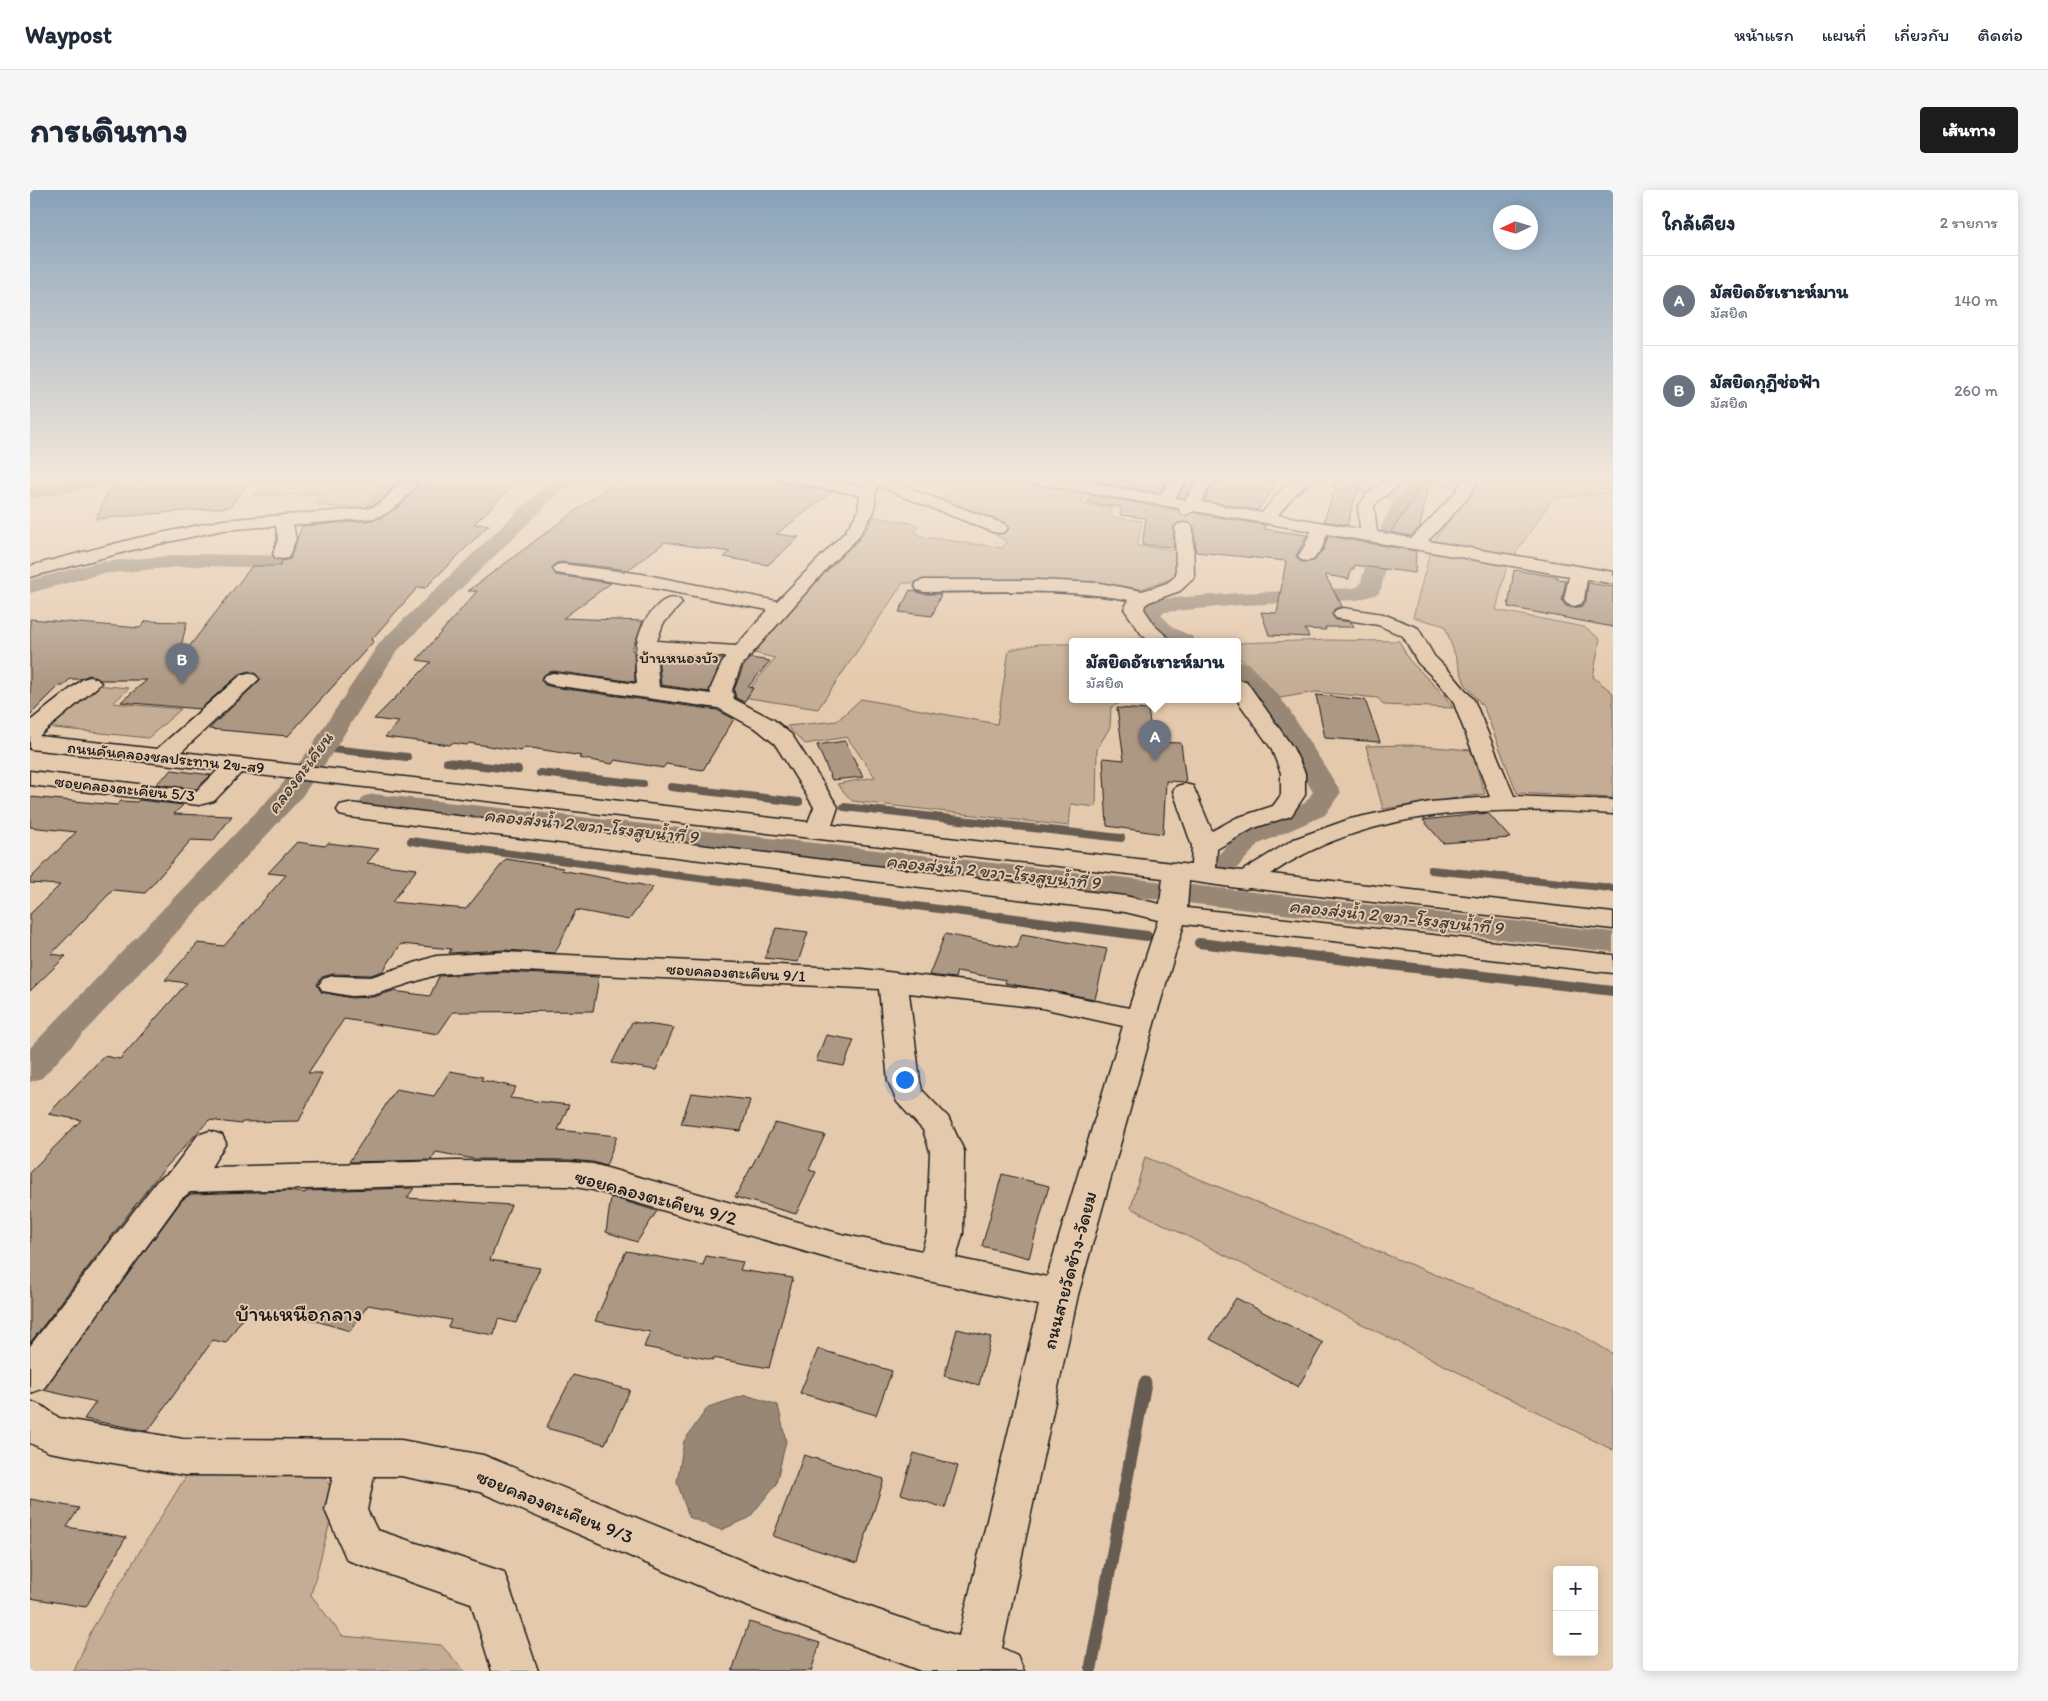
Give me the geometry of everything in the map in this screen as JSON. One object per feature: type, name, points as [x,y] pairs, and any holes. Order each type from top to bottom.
[{"type":"street","points":[[30,572],[125,546]]},
{"type":"street","points":[[282,554],[285,546]]},
{"type":"street","points":[[724,702],[720,690],[731,665],[781,607],[840,546]]},
{"type":"street","points":[[1158,638],[1149,631],[1134,609],[1136,601],[1174,587],[1185,578],[1186,546]]},
{"type":"street","points":[[1307,556],[1314,546]]},
{"type":"street","points":[[1425,546],[1613,578]]},
{"type":"street","points":[[562,569],[642,580],[781,607]]},
{"type":"street","points":[[1574,600],[1579,573]]},
{"type":"street","points":[[924,586],[1037,586],[1100,589],[1145,597]]},
{"type":"street","points":[[649,692],[644,653],[649,629],[657,614],[672,603]]},
{"type":"street","points":[[1343,614],[1383,620],[1411,632],[1425,659],[1445,678],[1463,700],[1505,803]]},
{"type":"street","points":[[646,646],[741,652]]},
{"type":"street","points":[[163,756],[248,679]]},
{"type":"street","points":[[553,679],[724,702],[766,725],[784,740],[826,807],[817,832]]},
{"type":"street","points":[[30,732],[90,682]]},
{"type":"street","points":[[1205,846],[1245,823],[1282,811],[1293,795],[1293,773],[1282,748],[1241,690]]},
{"type":"street","name":"ถนนคันคลองชลประทาน 2ข-ส9","points":[[30,742],[248,765],[817,832],[1174,893],[1203,876],[1613,921]]},
{"type":"street","name":"ซอยคลองตะเคียน 5/3","points":[[30,778],[199,798],[248,765]]},
{"type":"street","points":[[1185,791],[1205,846],[1203,876]]},
{"type":"street","points":[[1245,881],[1269,864],[1322,836],[1372,821],[1443,808],[1505,803],[1613,807]]},
{"type":"street","points":[[350,810],[1125,904],[1174,893],[1613,964]]},
{"type":"street","name":"ถนนสายวัดช้าง-วัดยม","points":[[983,1668],[1060,1295],[1140,1020],[1174,893]]},
{"type":"street","name":"ซอยคลองตะเคียน 9/1","points":[[333,985],[352,987],[373,986],[436,965],[504,961],[862,978],[1042,999],[1140,1020]]},
{"type":"street","points":[[893,982],[904,1082],[908,1094],[937,1125],[946,1151],[945,1233],[936,1269]]},
{"type":"street","points":[[30,1376],[169,1190],[183,1180],[210,1143]]},
{"type":"street","name":"ซอยคลองตะเคียน 9/2","points":[[183,1180],[456,1173],[570,1174],[593,1178],[841,1248],[1060,1295]]},
{"type":"street","name":"ซอยคลองตะเคียน 9/3","points":[[30,1419],[49,1434],[183,1457],[401,1458],[483,1474],[760,1590],[921,1648],[983,1668]]},
{"type":"street","points":[[358,1457],[346,1510],[362,1546],[488,1588],[515,1671]]},
{"type":"shaded area","points":[[851,546],[989,546],[1003,548],[1004,546],[1138,546],[1177,550],[1177,571],[1171,579],[1140,589],[1092,582],[903,583],[818,709],[743,697],[775,658],[754,653],[797,602]]},
{"type":"shaded area","points":[[1444,546],[1520,546],[1513,557]]},
{"type":"shaded area","points":[[1430,552],[1507,565],[1496,610],[1584,627],[1600,639],[1593,677],[1613,693],[1613,798],[1517,793],[1484,708],[1465,684],[1445,626],[1413,617]]},
{"type":"shaded area","points":[[1329,640],[1399,641],[1409,660],[1445,696],[1453,708],[1384,705],[1378,698],[1315,692],[1280,698],[1248,664],[1241,660],[1241,643]]},
{"type":"shaded area","points":[[1038,644],[1069,644],[1069,703],[1120,703],[1111,707],[1110,727],[1097,749],[1096,807],[1071,804],[1069,826],[852,801],[837,784],[875,777],[847,737],[805,744],[787,726],[837,721],[861,699],[997,724],[1009,650]]},
{"type":"shaded area","points":[[96,685],[129,688],[113,703],[181,709],[148,738],[45,727]]},
{"type":"shaded area","points":[[1409,745],[1471,750],[1485,794],[1383,809],[1366,746]]},
{"type":"shaded area","points":[[1145,1157],[1575,1331],[1613,1354],[1613,1450],[1131,1208]]},
{"type":"shaded area","points":[[746,1395],[778,1405],[786,1441],[776,1484],[749,1518],[721,1530],[689,1517],[677,1482],[684,1441],[708,1407]]},
{"type":"shaded area","points":[[191,1468],[324,1470],[335,1503],[311,1595],[342,1636],[441,1645],[465,1671],[74,1671],[92,1629]]},
{"type":"building","points":[[295,546],[468,546],[425,588],[418,587],[371,640],[374,641],[288,736],[209,729],[260,680],[256,674],[249,671],[240,674],[200,709],[121,702],[147,680],[100,680],[89,675],[80,679],[70,679],[63,686],[59,686],[30,715],[30,619],[140,628],[146,621],[187,622],[177,662],[252,566],[280,566],[282,561],[290,559]]},
{"type":"building","points":[[528,546],[660,546],[628,570],[562,562],[556,563],[552,568],[556,575],[611,583],[563,618],[643,621],[632,650],[634,651],[635,682],[553,671],[545,674],[541,680],[545,685],[553,687],[717,710],[734,719],[703,770],[666,764],[663,768],[615,760],[612,764],[579,758],[582,756],[525,747],[521,751],[469,743],[467,745],[452,743],[450,745],[385,737],[399,722],[374,719],[431,662],[417,660],[477,591],[468,591]]},
{"type":"building","points":[[692,546],[789,546],[768,565],[724,557],[730,552]]},
{"type":"building","points":[[1196,546],[1301,546],[1296,556],[1301,562],[1314,561],[1325,546],[1387,546],[1416,551],[1415,573],[1354,565],[1349,579],[1325,575],[1342,606],[1334,609],[1332,615],[1336,620],[1351,622],[1354,627],[1325,627],[1326,630],[1305,629],[1309,637],[1269,635],[1261,612],[1277,613],[1286,561],[1196,552]]},
{"type":"building","points":[[1514,570],[1566,580],[1562,601],[1566,606],[1573,608],[1582,606],[1586,601],[1588,583],[1613,587],[1613,627],[1508,607]]},
{"type":"building","points":[[910,590],[924,594],[941,594],[932,616],[899,612]]},
{"type":"building","points":[[658,655],[723,659],[709,692],[661,685]]},
{"type":"building","points":[[751,658],[770,661],[748,687],[753,688],[744,702],[736,698],[734,690],[743,667]]},
{"type":"building","points":[[1316,695],[1365,700],[1380,742],[1325,738]]},
{"type":"building","points":[[1117,708],[1148,710],[1153,742],[1181,743],[1186,782],[1166,781],[1163,834],[1107,826],[1103,758],[1124,760]]},
{"type":"building","points":[[845,741],[863,777],[832,780],[817,745]]},
{"type":"building","points":[[172,770],[211,775],[196,789],[156,784]]},
{"type":"building","points":[[30,797],[117,805],[121,801],[137,802],[139,800],[183,805],[174,814],[232,816],[213,841],[191,840],[145,893],[113,890],[51,954],[66,956],[30,991],[30,914],[60,885],[30,883],[30,879],[76,832],[30,827]]},
{"type":"building","points":[[1488,813],[1510,838],[1443,843],[1423,820]]},
{"type":"building","points":[[297,842],[325,846],[328,843],[379,849],[367,863],[417,869],[392,902],[466,909],[506,859],[563,868],[561,870],[653,887],[629,920],[576,910],[555,953],[504,950],[449,953],[451,949],[401,944],[383,971],[371,975],[333,974],[322,977],[317,984],[321,992],[351,998],[373,997],[393,991],[430,996],[439,976],[504,972],[599,977],[593,1011],[453,1012],[438,1034],[344,1019],[308,1073],[322,1073],[299,1121],[242,1122],[241,1124],[209,1120],[156,1178],[30,1343],[30,1172],[81,1120],[48,1114],[104,1056],[120,1059],[187,983],[165,980],[198,943],[224,946],[286,875],[268,873]]},
{"type":"building","points":[[776,928],[808,932],[798,962],[765,958]]},
{"type":"building","points":[[945,934],[1017,948],[1022,934],[1107,949],[1095,999],[1005,983],[1006,980],[957,971],[955,978],[929,975]]},
{"type":"building","points":[[632,1022],[674,1028],[656,1070],[612,1063]]},
{"type":"building","points":[[826,1035],[854,1040],[844,1066],[816,1061]]},
{"type":"building","points":[[450,1071],[483,1077],[481,1080],[516,1087],[510,1098],[569,1105],[558,1130],[617,1136],[606,1166],[593,1162],[569,1160],[474,1159],[436,1152],[431,1160],[349,1162],[396,1089],[434,1096]]},
{"type":"building","points":[[691,1093],[750,1100],[741,1131],[681,1124]]},
{"type":"building","points":[[775,1123],[825,1135],[809,1170],[816,1172],[796,1214],[735,1197]]},
{"type":"building","points":[[1002,1174],[1049,1186],[1029,1258],[982,1246]]},
{"type":"building","points":[[414,1188],[407,1198],[511,1205],[490,1260],[540,1268],[516,1323],[498,1319],[494,1335],[448,1327],[451,1320],[368,1305],[350,1331],[279,1310],[274,1317],[248,1310],[226,1343],[213,1340],[148,1431],[84,1419],[96,1402],[43,1390],[182,1200],[191,1194],[287,1191],[305,1193],[306,1191]]},
{"type":"building","points":[[611,1197],[657,1211],[637,1242],[606,1232]]},
{"type":"building","points":[[626,1251],[703,1265],[706,1256],[743,1262],[740,1270],[793,1278],[769,1368],[644,1347],[650,1332],[595,1321]]},
{"type":"building","points":[[1236,1298],[1323,1343],[1298,1387],[1210,1339]]},
{"type":"building","points":[[957,1329],[991,1337],[979,1385],[944,1376]]},
{"type":"building","points":[[818,1349],[892,1371],[876,1415],[800,1393]]},
{"type":"building","points":[[573,1375],[630,1390],[605,1444],[546,1428]]},
{"type":"building","points":[[914,1453],[958,1466],[945,1508],[901,1494]]},
{"type":"building","points":[[804,1455],[884,1479],[857,1563],[773,1536]]},
{"type":"building","points":[[30,1499],[79,1508],[67,1527],[126,1537],[86,1607],[30,1598]]},
{"type":"building","points":[[749,1622],[820,1643],[811,1671],[732,1671]]},
{"type":"waterway","name":"คลองตะเคียน","points":[[30,1070],[290,793],[316,758],[388,647],[493,546]]},
{"type":"waterway","points":[[1177,638],[1166,633],[1149,615],[1158,606],[1240,599],[1357,594],[1370,589],[1382,546]]},
{"type":"waterway","points":[[30,587],[99,568],[191,560],[302,562],[325,559]]},
{"type":"waterway","points":[[1227,862],[1249,838],[1315,809],[1327,792],[1277,710],[1241,671]]},
{"type":"waterway","points":[[322,748],[407,757]]},
{"type":"waterway","points":[[447,762],[518,770]]},
{"type":"waterway","points":[[540,773],[643,784]]},
{"type":"waterway","points":[[671,787],[799,802]]},
{"type":"waterway","name":"คลองส่งน้ำ 2 ขวา-โรงสูบน้ำที่ 9","points":[[374,802],[1613,942]]},
{"type":"waterway","points":[[844,807],[1121,838]]},
{"type":"waterway","points":[[411,841],[1009,918]]},
{"type":"waterway","points":[[1431,870],[1612,888]]},
{"type":"waterway","points":[[1000,917],[1147,936]]},
{"type":"waterway","points":[[1199,943],[1613,991]]},
{"type":"waterway","points":[[1091,1668],[1145,1383]]},
{"type":"place","name":"มัสยิดกุฎีช่อฟ้า","points":[[182,684]]},
{"type":"place","name":"มัสยิดอัรเราะห์มาน","points":[[1155,761]]},
{"type":"district","name":"บ้านหนองบัว","points":[[679,657]]},
{"type":"district","name":"บ้านเหนือกลาง","points":[[299,1313]]}]
